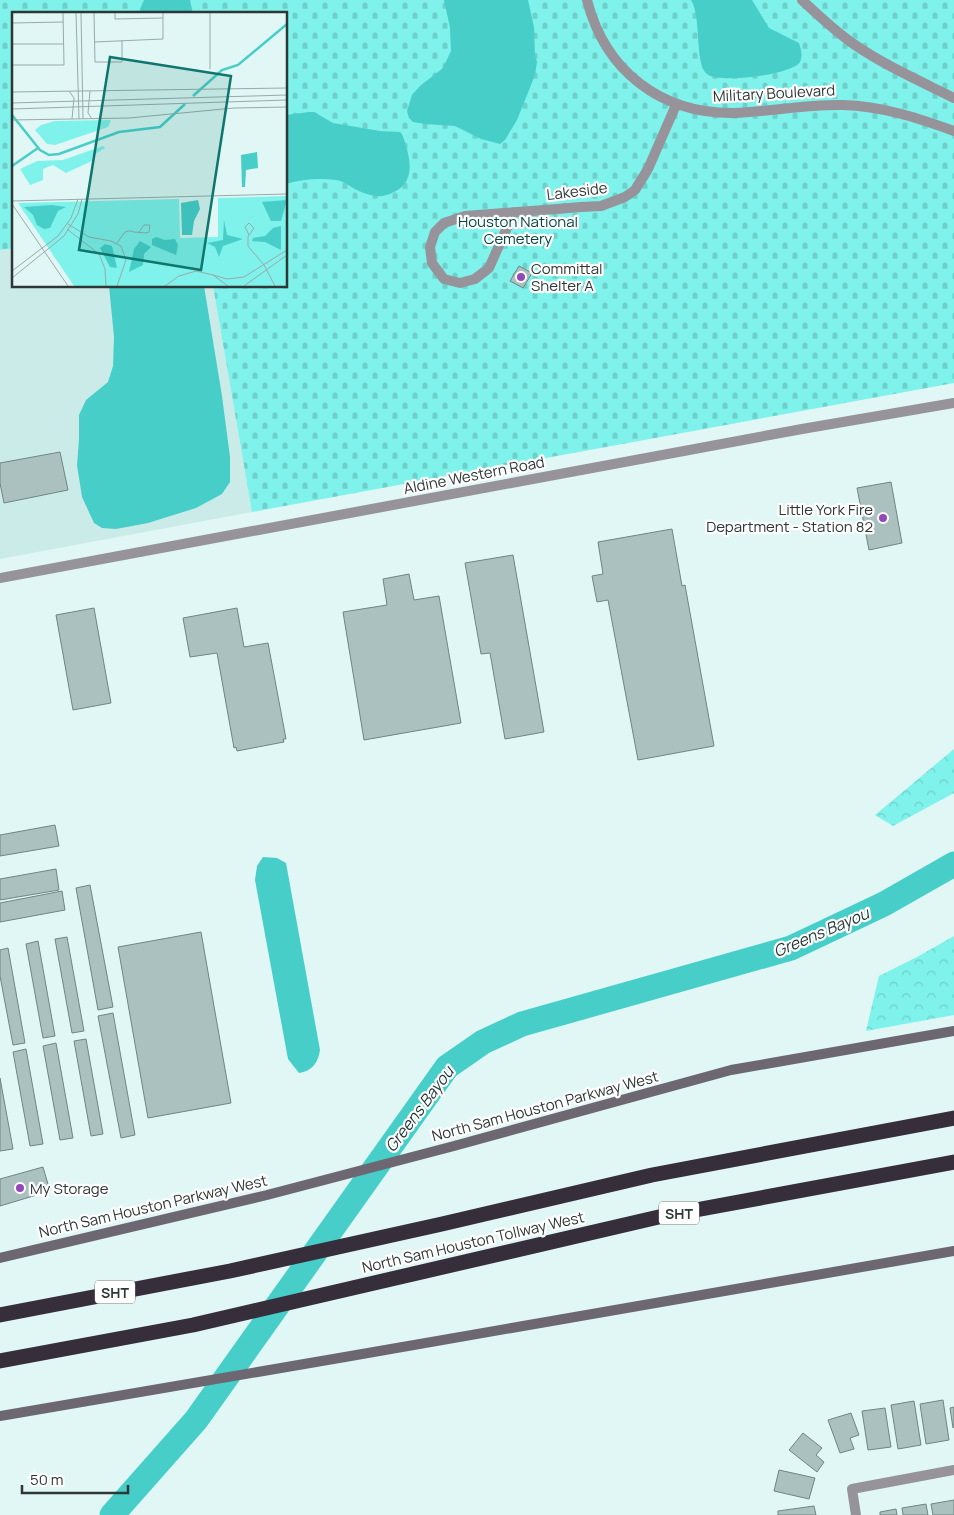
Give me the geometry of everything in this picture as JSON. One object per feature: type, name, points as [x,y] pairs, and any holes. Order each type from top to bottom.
[{"type":"highway","name":"North Sam Houston Tollway West","points":[[0,1315],[230,1271],[652,1175],[954,1118]]},
{"type":"highway","name":"North Sam Houston Tollway West","points":[[0,1361],[193,1325],[662,1216],[954,1162]]},
{"type":"main road","name":"North Sam Houston Parkway West","points":[[0,1258],[267,1194],[454,1146],[732,1070],[954,1030]]},
{"type":"main road","points":[[0,1416],[954,1250]]},
{"type":"street","name":"Military Boulevard","points":[[587,0],[596,27],[625,71],[645,88],[676,105],[704,111],[734,113],[816,105],[863,107],[901,114],[954,131]]},
{"type":"street","points":[[802,0],[826,23],[866,52],[954,98]]},
{"type":"street","name":"Lakeside","points":[[514,212],[490,268],[475,279],[460,283],[444,279],[432,263],[430,247],[435,232],[444,223],[465,216],[514,212],[601,206],[625,197],[635,190],[648,169],[676,105]]},
{"type":"street","name":"Aldine Western Road","points":[[0,578],[802,429],[954,403]]},
{"type":"street","points":[[856,1515],[852,1489],[954,1470]]},
{"type":"shaded area","points":[[144,0],[190,0],[193,12],[141,12]]},
{"type":"shaded area","points":[[444,0],[528,0],[534,27],[537,62],[535,75],[517,120],[505,140],[500,144],[481,139],[455,126],[413,122],[409,118],[407,111],[412,95],[420,86],[443,68],[451,51],[450,28]]},
{"type":"shaded area","points":[[691,0],[752,0],[769,28],[799,43],[802,55],[800,62],[784,71],[755,77],[725,78],[707,74],[703,69],[701,61],[696,17]]},
{"type":"shaded area","points":[[314,112],[333,123],[380,131],[400,132],[405,141],[410,166],[406,181],[402,187],[394,192],[380,196],[364,193],[336,180],[311,179],[288,184],[288,115]]},
{"type":"shaded area","points":[[12,248],[12,288],[213,288],[252,512],[0,559],[0,250]]},
{"type":"shaded area","points":[[109,288],[204,288],[230,457],[230,482],[222,494],[196,508],[148,523],[116,529],[102,528],[94,523],[82,497],[77,465],[79,415],[86,400],[108,382],[113,366],[114,337]]},
{"type":"shaded area","points":[[263,857],[277,858],[286,863],[320,1050],[314,1066],[299,1073],[288,1059],[255,880],[257,866]]},
{"type":"green space","name":"Houston National Cemetery","points":[[0,0],[954,0],[954,383],[252,512],[213,288],[288,288],[288,12],[12,12],[12,248],[0,250]]},
{"type":"green space","points":[[954,749],[954,793],[893,826],[875,815]]},
{"type":"green space","points":[[954,936],[954,1015],[866,1031],[879,976]]},
{"type":"building","name":"Committal Shelter A","points":[[519,266],[532,273],[523,288],[510,281]]},
{"type":"building","points":[[60,452],[68,490],[4,503],[0,483],[0,463]]},
{"type":"building","points":[[891,482],[902,543],[869,550],[857,488]]},
{"type":"building","points":[[672,529],[682,586],[685,585],[714,746],[638,760],[608,600],[597,602],[592,576],[603,574],[598,542]]},
{"type":"building","points":[[513,555],[544,732],[505,739],[490,653],[481,654],[465,563]]},
{"type":"building","points":[[409,574],[414,600],[439,596],[461,723],[364,740],[343,612],[387,605],[383,579]]},
{"type":"building","points":[[94,608],[111,703],[73,710],[56,615]]},
{"type":"building","points":[[237,608],[244,647],[268,643],[286,739],[283,739],[284,742],[237,751],[236,747],[234,748],[217,653],[190,657],[183,618]]},
{"type":"building","points":[[55,825],[59,846],[0,856],[0,835]]},
{"type":"building","points":[[56,869],[59,890],[0,900],[0,879]]},
{"type":"building","points":[[90,885],[113,1007],[98,1010],[76,888]]},
{"type":"building","points":[[62,891],[65,910],[0,922],[0,903]]},
{"type":"building","points":[[201,932],[231,1103],[148,1118],[118,947]]},
{"type":"building","points":[[67,937],[84,1031],[72,1033],[55,939]]},
{"type":"building","points":[[38,941],[55,1036],[43,1038],[26,944]]},
{"type":"building","points":[[8,948],[25,1043],[13,1045],[0,976],[0,950]]},
{"type":"building","points":[[113,1013],[135,1135],[121,1138],[98,1016]]},
{"type":"building","points":[[86,1039],[103,1134],[91,1136],[74,1041]]},
{"type":"building","points":[[56,1043],[73,1138],[60,1140],[43,1046]]},
{"type":"building","points":[[26,1049],[43,1144],[30,1146],[13,1052]]},
{"type":"building","points":[[0,1078],[13,1149],[0,1151]]},
{"type":"building","points":[[43,1167],[50,1191],[0,1206],[0,1179]]},
{"type":"building","points":[[943,1400],[949,1440],[926,1444],[920,1404]]},
{"type":"building","points":[[914,1401],[921,1445],[898,1449],[891,1405]]},
{"type":"building","points":[[954,1407],[954,1427],[953,1428],[950,1408]]},
{"type":"building","points":[[885,1408],[891,1447],[868,1450],[862,1411]]},
{"type":"building","points":[[851,1413],[859,1435],[850,1438],[854,1449],[840,1453],[828,1420]]},
{"type":"building","points":[[803,1433],[822,1448],[816,1455],[824,1462],[817,1472],[789,1450]]},
{"type":"building","points":[[779,1470],[815,1478],[809,1499],[774,1491]]},
{"type":"building","points":[[954,1500],[954,1515],[933,1515],[931,1504]]},
{"type":"building","points":[[926,1504],[928,1515],[903,1515],[902,1508]]},
{"type":"building","points":[[814,1506],[816,1515],[778,1515],[778,1511]]},
{"type":"building","points":[[896,1509],[897,1515],[880,1515],[880,1512]]},
{"type":"waterway","name":"Greens Bayou","points":[[112,1515],[196,1420],[447,1067],[483,1042],[522,1024],[791,948],[884,904],[954,864]]},
{"type":"place","name":"Committal Shelter A","points":[[521,277]]},
{"type":"place","name":"Little York Fire Department - Station 82","points":[[883,518]]},
{"type":"place","name":"My Storage","points":[[20,1188]]}]
